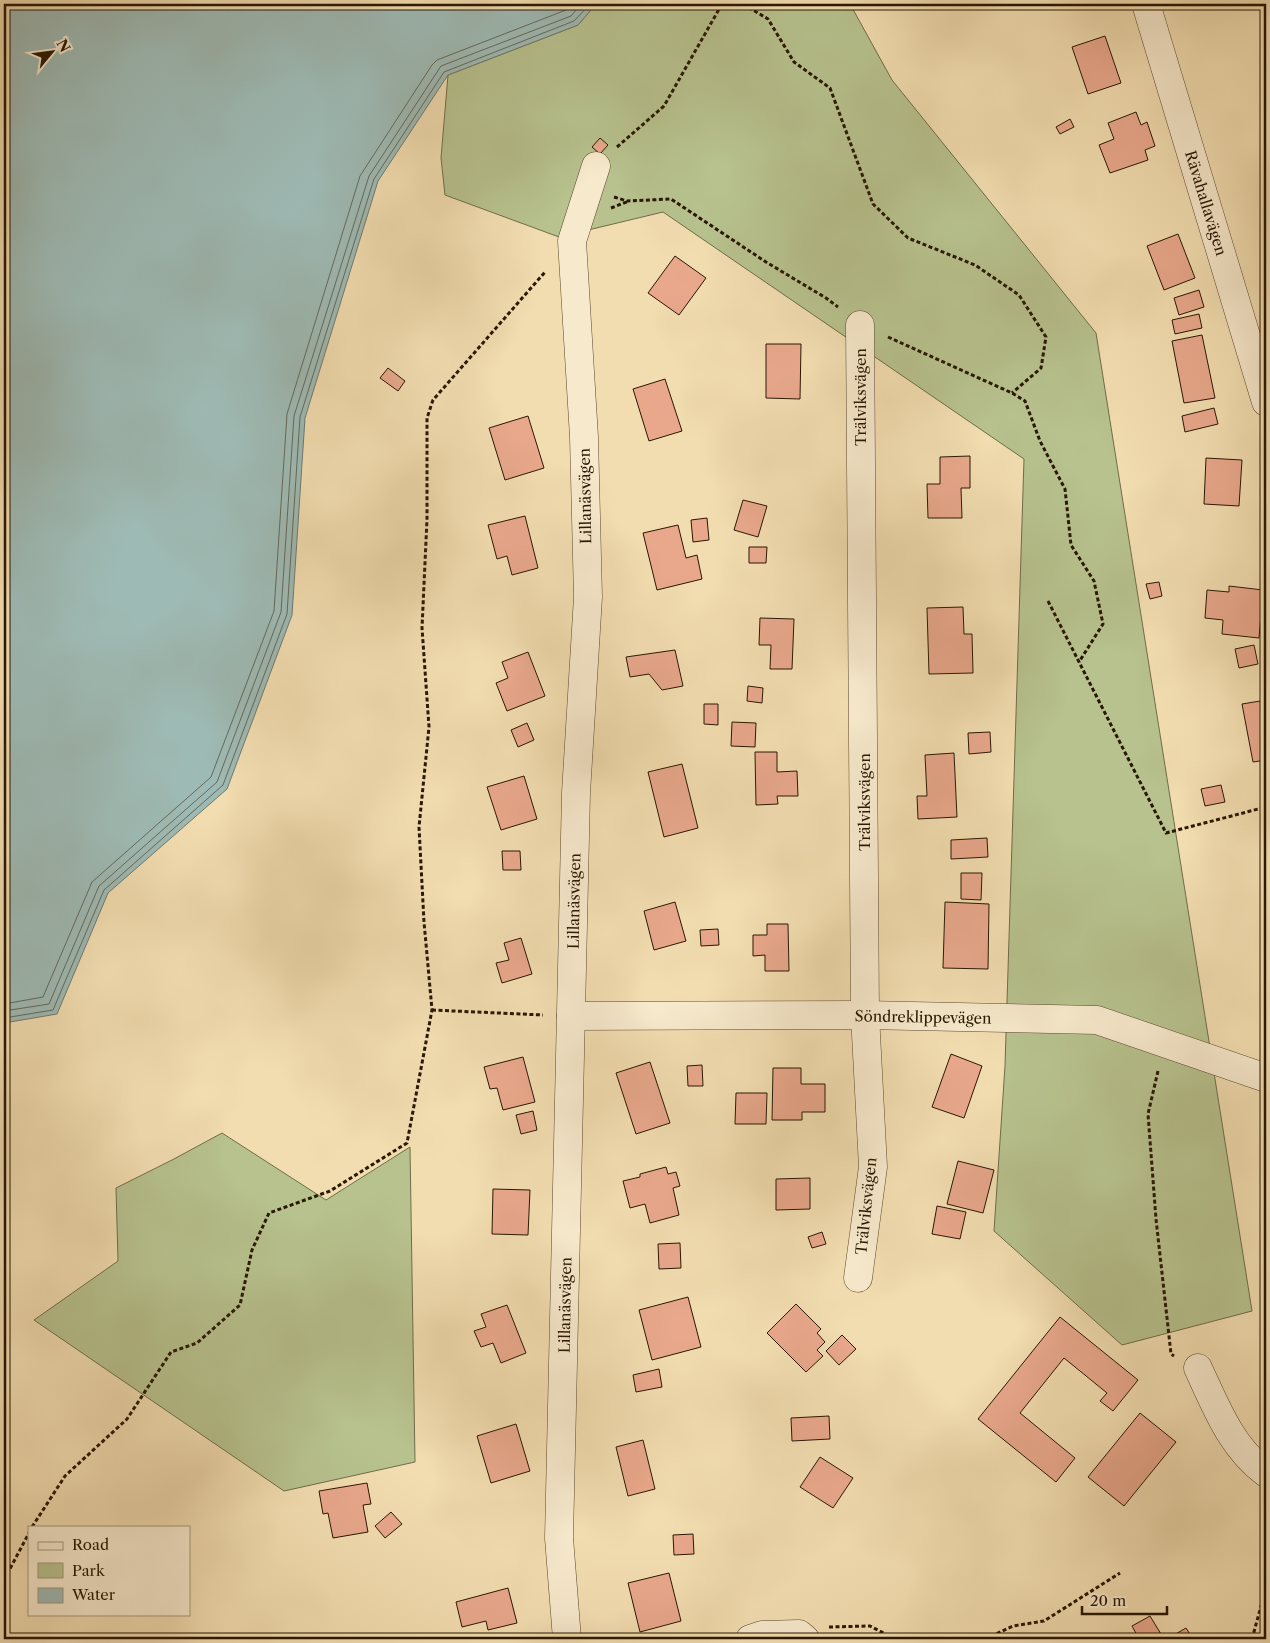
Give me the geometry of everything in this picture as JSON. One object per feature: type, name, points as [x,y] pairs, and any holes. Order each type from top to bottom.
[{"type":"street","name":"Rävahallavägen","points":[[1146,4],[1266,402]]},
{"type":"street","name":"Lillanäsvägen","points":[[567,1639],[559,1538],[576,793],[588,597],[584,436],[572,241],[592,178]]},
{"type":"street","name":"Trälviksvägen","points":[[858,1278],[872,1167],[865,1015],[860,324]]},
{"type":"street","name":"Söndreklippevägen","points":[[571,1016],[865,1015],[1097,1020],[1266,1078]]},
{"type":"street","points":[[1198,1368],[1226,1428],[1245,1455],[1266,1473]]},
{"type":"street","points":[[750,1639],[762,1635],[799,1634],[804,1638]]},
{"type":"path","points":[[722,4],[664,106],[592,178],[627,200],[671,199],[766,262],[826,298],[860,324],[1025,401],[1040,441],[1065,489],[1071,545],[1094,581],[1103,624],[1079,662]]},
{"type":"path","points":[[744,4],[768,19],[794,62],[830,88],[873,204],[908,238],[975,264],[1019,295],[1046,337],[1041,368],[1012,394]]},
{"type":"path","points":[[33,1526],[65,1476],[127,1419],[172,1352],[197,1343],[240,1305],[252,1250],[269,1213],[330,1191],[407,1143],[432,1010],[424,922],[419,827],[429,727],[422,628],[427,518],[427,418],[433,400],[572,241]]},
{"type":"path","points":[[1048,601],[1166,833],[1266,807]]},
{"type":"path","points":[[432,1010],[571,1016]]},
{"type":"path","points":[[1164,1044],[1148,1114],[1156,1219],[1171,1354],[1198,1368]]},
{"type":"path","points":[[4,1580],[28,1535]]},
{"type":"path","points":[[985,1639],[1013,1626],[1044,1621],[1120,1573]]},
{"type":"path","points":[[1252,1639],[1266,1588]]},
{"type":"path","points":[[804,1638],[820,1628],[870,1626],[895,1639]]},
{"type":"path","points":[[4,1637],[15,1639]]},
{"type":"green space","points":[[596,4],[850,4],[892,80],[1096,333],[1252,1311],[1122,1345],[994,1231],[1005,1066],[1024,459],[663,212],[559,237],[445,195],[441,158],[448,75],[578,25]]},
{"type":"green space","points":[[222,1133],[326,1200],[410,1147],[415,1462],[284,1491],[34,1320],[118,1261],[116,1188]]},
{"type":"water","points":[[4,4],[596,4],[578,25],[448,75],[378,181],[305,418],[292,615],[227,789],[108,893],[57,1014],[4,1023]]},
{"type":"building","points":[[1105,36],[1121,83],[1088,94],[1072,47]]},
{"type":"building","points":[[1136,112],[1141,125],[1147,122],[1155,146],[1145,150],[1148,160],[1110,173],[1099,145],[1114,139],[1108,123]]},
{"type":"building","points":[[1070,119],[1074,127],[1060,134],[1056,127]]},
{"type":"building","points":[[600,138],[608,145],[600,154],[592,147]]},
{"type":"building","points":[[1178,234],[1195,278],[1164,290],[1147,246]]},
{"type":"building","points":[[675,256],[706,278],[679,315],[648,293]]},
{"type":"building","points":[[1199,290],[1204,307],[1179,315],[1174,298]]},
{"type":"building","points":[[1199,314],[1202,328],[1175,334],[1172,320]]},
{"type":"building","points":[[1202,335],[1215,398],[1184,403],[1172,341]]},
{"type":"building","points":[[766,344],[801,344],[800,399],[766,398]]},
{"type":"building","points":[[388,368],[405,381],[398,391],[380,378]]},
{"type":"building","points":[[665,379],[682,431],[649,441],[633,389]]},
{"type":"building","points":[[1214,408],[1218,424],[1185,432],[1182,416]]},
{"type":"building","points":[[528,416],[544,468],[505,480],[489,428]]},
{"type":"building","points":[[970,456],[970,488],[961,488],[962,518],[928,518],[927,484],[940,484],[940,457]]},
{"type":"building","points":[[1206,458],[1242,460],[1239,506],[1204,504]]},
{"type":"building","points":[[743,500],[767,506],[758,537],[734,530]]},
{"type":"building","points":[[525,516],[538,568],[512,575],[507,556],[497,559],[488,525]]},
{"type":"building","points":[[707,518],[709,540],[693,542],[691,520]]},
{"type":"building","points":[[678,525],[686,558],[697,555],[702,579],[657,590],[643,533]]},
{"type":"building","points":[[749,547],[767,547],[766,563],[749,563]]},
{"type":"building","points":[[1159,582],[1162,596],[1150,599],[1146,584]]},
{"type":"building","points":[[1229,586],[1263,590],[1259,638],[1222,634],[1223,620],[1205,618],[1207,590],[1229,592]]},
{"type":"building","points":[[963,607],[964,634],[972,634],[973,673],[929,674],[927,608]]},
{"type":"building","points":[[760,618],[794,619],[792,669],[770,669],[771,645],[759,645]]},
{"type":"building","points":[[1254,645],[1258,664],[1239,668],[1235,649]]},
{"type":"building","points":[[675,650],[683,686],[662,690],[649,674],[630,677],[626,657]]},
{"type":"building","points":[[528,652],[545,696],[507,711],[496,683],[508,678],[502,662]]},
{"type":"building","points":[[748,686],[763,688],[762,703],[747,701]]},
{"type":"building","points":[[1266,700],[1266,760],[1253,762],[1242,704]]},
{"type":"building","points":[[704,704],[718,704],[718,725],[704,724]]},
{"type":"building","points":[[732,722],[756,723],[755,747],[731,746]]},
{"type":"building","points":[[527,723],[534,740],[518,747],[511,730]]},
{"type":"building","points":[[990,732],[991,752],[969,754],[968,733]]},
{"type":"building","points":[[755,752],[777,752],[777,772],[797,771],[798,796],[777,796],[778,804],[756,805]]},
{"type":"building","points":[[954,753],[957,817],[918,819],[917,796],[927,796],[925,755]]},
{"type":"building","points":[[682,764],[698,828],[664,837],[648,772]]},
{"type":"building","points":[[524,776],[537,819],[501,830],[487,787]]},
{"type":"building","points":[[1221,785],[1225,802],[1205,806],[1201,789]]},
{"type":"building","points":[[987,838],[988,857],[951,859],[951,840]]},
{"type":"building","points":[[502,851],[520,851],[521,870],[503,870]]},
{"type":"building","points":[[961,873],[982,873],[981,900],[961,899]]},
{"type":"building","points":[[675,902],[686,941],[654,950],[644,911]]},
{"type":"building","points":[[945,902],[989,904],[988,969],[943,968]]},
{"type":"building","points":[[767,924],[788,924],[789,971],[765,971],[765,955],[753,956],[753,935],[767,935]]},
{"type":"building","points":[[718,929],[719,945],[701,946],[700,930]]},
{"type":"building","points":[[521,938],[532,974],[502,983],[496,963],[509,960],[504,943]]},
{"type":"building","points":[[951,1054],[982,1066],[964,1118],[932,1107]]},
{"type":"building","points":[[523,1057],[535,1102],[503,1110],[497,1088],[490,1089],[484,1067]]},
{"type":"building","points":[[650,1062],[670,1123],[636,1134],[616,1073]]},
{"type":"building","points":[[702,1065],[703,1086],[688,1086],[687,1066]]},
{"type":"building","points":[[773,1068],[801,1068],[801,1084],[825,1084],[825,1112],[802,1112],[802,1120],[772,1120]]},
{"type":"building","points":[[736,1093],[767,1093],[766,1124],[735,1124]]},
{"type":"building","points":[[533,1111],[537,1130],[521,1134],[516,1115]]},
{"type":"building","points":[[958,1161],[994,1170],[983,1213],[947,1204]]},
{"type":"building","points":[[666,1167],[668,1174],[676,1172],[680,1186],[673,1188],[679,1215],[650,1223],[645,1204],[630,1208],[623,1181]]},
{"type":"building","points":[[810,1178],[810,1209],[776,1210],[776,1179]]},
{"type":"building","points":[[493,1189],[530,1190],[528,1235],[492,1234]]},
{"type":"building","points":[[937,1206],[966,1212],[960,1239],[932,1234]]},
{"type":"building","points":[[822,1232],[826,1244],[812,1248],[808,1237]]},
{"type":"building","points":[[680,1243],[681,1268],[659,1269],[658,1244]]},
{"type":"building","points":[[688,1297],[701,1347],[652,1360],[639,1310]]},
{"type":"building","points":[[796,1304],[821,1329],[817,1333],[825,1342],[817,1350],[823,1356],[806,1372],[767,1333]]},
{"type":"building","points":[[507,1305],[526,1353],[501,1363],[493,1343],[481,1347],[474,1331],[486,1327],[481,1314]]},
{"type":"building","points":[[1060,1317],[1138,1380],[1113,1411],[1100,1401],[1107,1393],[1064,1358],[1020,1413],[1075,1458],[1056,1482],[978,1419]]},
{"type":"building","points":[[842,1335],[856,1349],[839,1365],[826,1351]]},
{"type":"building","points":[[659,1369],[662,1387],[636,1392],[633,1375]]},
{"type":"building","points":[[1140,1413],[1176,1442],[1124,1506],[1088,1477]]},
{"type":"building","points":[[829,1416],[830,1439],[792,1441],[791,1418]]},
{"type":"building","points":[[516,1424],[530,1471],[491,1483],[477,1436]]},
{"type":"building","points":[[643,1440],[655,1489],[628,1496],[616,1447]]},
{"type":"building","points":[[820,1457],[853,1478],[833,1508],[800,1487]]},
{"type":"building","points":[[367,1483],[371,1504],[363,1505],[368,1532],[333,1538],[328,1513],[323,1514],[319,1491]]},
{"type":"building","points":[[391,1512],[402,1524],[385,1538],[375,1526]]},
{"type":"building","points":[[693,1534],[694,1554],[674,1555],[673,1535]]},
{"type":"building","points":[[669,1573],[681,1621],[640,1632],[628,1583]]},
{"type":"building","points":[[508,1588],[517,1623],[488,1630],[486,1621],[462,1627],[456,1602]]},
{"type":"building","points":[[1150,1616],[1164,1639],[1139,1639],[1132,1626]]},
{"type":"building","points":[[1186,1628],[1193,1639],[1167,1639]]}]
